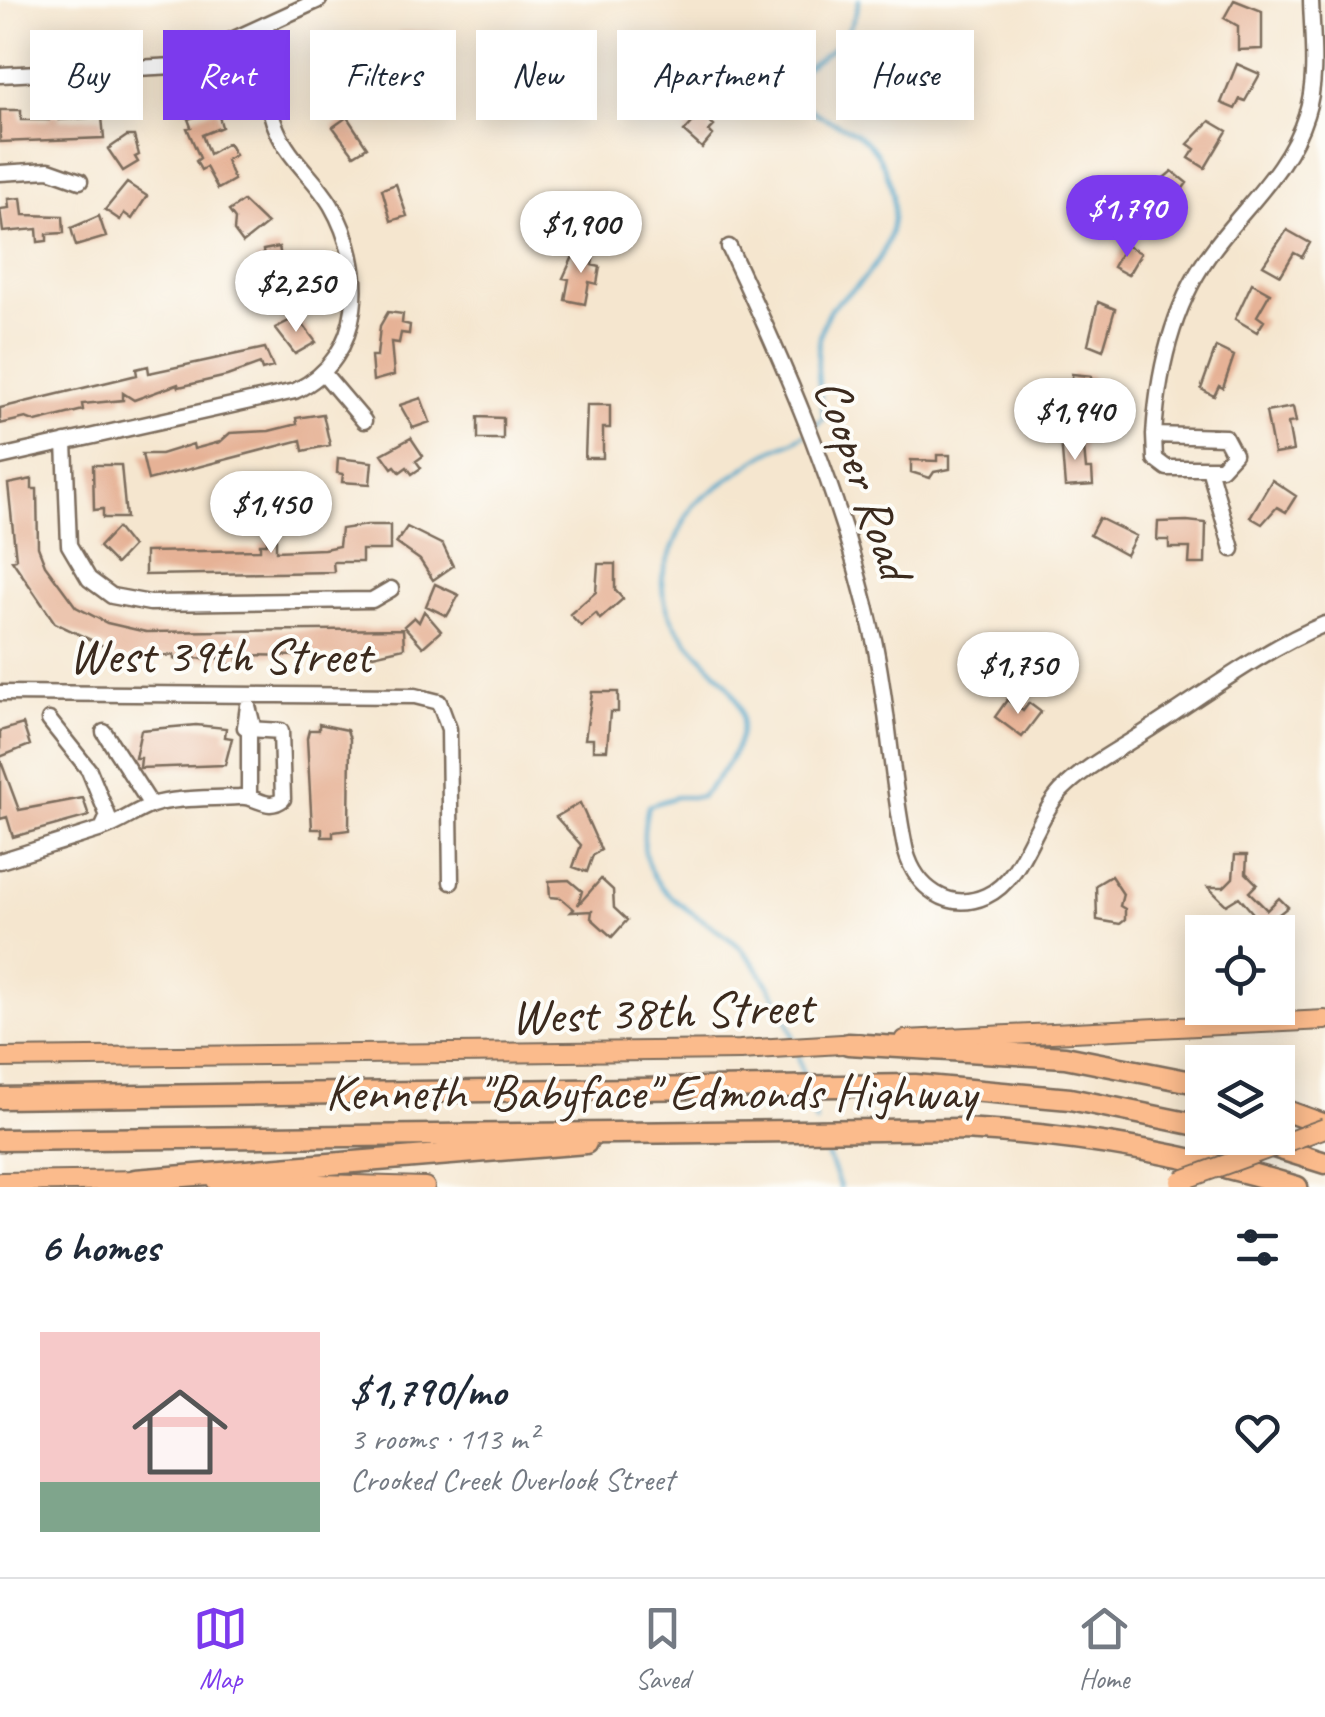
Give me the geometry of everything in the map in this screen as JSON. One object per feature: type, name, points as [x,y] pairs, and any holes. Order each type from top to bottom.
[{"type":"highway","points":[[848,1044],[1038,1054],[1185,1080]]},
{"type":"highway","name":"Kenneth \"Babyface\" Edmonds Highway","points":[[0,1098],[863,1085],[1036,1095],[1185,1123]]},
{"type":"highway","points":[[1295,1115],[1325,1127]]},
{"type":"highway","name":"Kenneth \"Babyface\" Edmonds Highway","points":[[0,1140],[878,1129],[1054,1136],[1186,1157],[1298,1187]]},
{"type":"highway","points":[[134,1180],[667,1133]]},
{"type":"highway","points":[[1295,1153],[1325,1162]]},
{"type":"main road","name":"West 38th Street","points":[[0,1058],[740,1050],[1051,1030],[1325,1020]]},
{"type":"main road","points":[[1172,1184],[1325,1127]]},
{"type":"main road","points":[[0,1182],[134,1180],[425,1187]]},
{"type":"street","points":[[0,75],[175,66],[319,0]]},
{"type":"street","points":[[1154,435],[1226,437],[1234,449],[1232,459],[1224,467],[1162,466],[1154,455],[1154,435],[1164,360],[1191,286],[1216,244],[1274,176],[1306,115],[1312,76],[1312,0]]},
{"type":"street","points":[[0,457],[296,391],[325,375],[342,354],[351,327],[347,247],[331,206],[290,154],[274,123],[266,24]]},
{"type":"street","points":[[0,173],[50,170],[80,181]]},
{"type":"street","name":"Cooper Road","points":[[728,246],[804,411],[819,453],[871,627],[910,866],[932,893],[953,900],[986,896],[1004,882],[1048,807],[1086,771],[1268,652],[1325,624]]},
{"type":"street","points":[[325,375],[364,421]]},
{"type":"street","points":[[65,442],[68,540],[82,570],[112,596],[150,603],[372,600],[391,589]]},
{"type":"street","points":[[1210,468],[1232,549]]},
{"type":"street","name":"West 39th Street","points":[[0,693],[248,699],[416,696],[439,702],[450,728],[451,882]]},
{"type":"street","points":[[248,699],[252,710],[248,796]]},
{"type":"street","points":[[49,720],[89,770],[108,816],[102,829]]},
{"type":"street","points":[[0,861],[128,821],[151,805],[248,796],[264,804],[283,798],[281,731],[249,729]]},
{"type":"street","points":[[104,732],[151,805]]},
{"type":"building","points":[[1234,0],[1262,11],[1262,49],[1238,50],[1238,26],[1224,18]]},
{"type":"building","points":[[1237,64],[1260,74],[1245,101],[1240,99],[1235,109],[1221,103]]},
{"type":"building","points":[[0,110],[21,110],[21,120],[102,120],[104,138],[0,142]]},
{"type":"building","points":[[188,120],[220,120],[222,127],[202,135],[209,154],[228,143],[235,155],[226,160],[234,180],[218,189],[206,167],[201,170],[187,128],[191,127]]},
{"type":"building","points":[[349,120],[367,147],[354,155],[333,127]]},
{"type":"building","points":[[695,120],[707,120],[714,126],[709,131],[713,135],[702,148],[684,132]]},
{"type":"building","points":[[1210,121],[1227,131],[1205,168],[1189,158],[1195,149],[1188,144]]},
{"type":"building","points":[[127,136],[134,136],[139,155],[135,157],[138,162],[123,171],[108,149]]},
{"type":"building","points":[[1172,171],[1187,183],[1161,218],[1145,206],[1152,197],[1146,193]]},
{"type":"building","points":[[127,183],[147,196],[132,219],[124,213],[120,220],[105,210]]},
{"type":"building","points":[[396,184],[407,216],[391,221],[382,189]]},
{"type":"building","points":[[21,198],[23,215],[63,216],[64,233],[47,234],[47,241],[38,242],[37,229],[3,232],[0,209],[9,208],[8,199]]},
{"type":"building","points":[[243,201],[267,224],[243,243],[234,231],[235,219],[229,211]]},
{"type":"building","points":[[99,216],[106,237],[76,246],[71,228]]},
{"type":"building","points":[[1287,230],[1310,243],[1302,257],[1294,253],[1281,275],[1263,265]]},
{"type":"building","points":[[1125,245],[1141,253],[1128,275],[1113,267]]},
{"type":"building","points":[[279,247],[284,272],[296,270],[300,292],[289,294],[288,287],[270,290],[267,274],[259,276],[256,259],[264,258],[263,250]]},
{"type":"building","points":[[576,250],[594,254],[592,265],[600,267],[597,284],[589,282],[585,304],[565,300],[569,279],[563,278]]},
{"type":"building","points":[[1252,283],[1270,293],[1257,316],[1264,321],[1257,332],[1235,319]]},
{"type":"building","points":[[1098,302],[1115,309],[1103,350],[1088,344]]},
{"type":"building","points":[[388,312],[403,314],[402,323],[410,325],[409,334],[401,333],[399,343],[391,342],[394,375],[373,381],[371,356],[377,356],[380,326]]},
{"type":"building","points":[[297,317],[316,342],[295,354],[275,328]]},
{"type":"building","points":[[1216,347],[1234,356],[1223,388],[1219,386],[1214,396],[1201,389]]},
{"type":"building","points":[[265,348],[273,367],[262,370],[260,364],[227,376],[179,387],[178,384],[134,400],[123,393],[123,400],[82,404],[83,410],[36,422],[26,418],[0,424],[0,408],[137,375],[136,369],[148,366],[149,373]]},
{"type":"building","points":[[1072,374],[1091,376],[1091,415],[1072,413]]},
{"type":"building","points":[[421,398],[430,422],[413,428],[400,405]]},
{"type":"building","points":[[587,405],[610,405],[610,428],[603,428],[603,458],[585,458]]},
{"type":"building","points":[[1293,407],[1296,422],[1288,423],[1293,451],[1274,454],[1266,412]]},
{"type":"building","points":[[323,414],[330,445],[303,451],[301,440],[148,480],[142,454],[161,454],[193,444],[194,449],[220,442],[230,433],[269,431],[297,424],[296,418]]},
{"type":"building","points":[[478,417],[503,418],[503,439],[478,439]]},
{"type":"building","points":[[1083,437],[1086,469],[1092,469],[1093,485],[1065,487],[1061,438]]},
{"type":"building","points":[[411,438],[423,456],[416,461],[421,468],[412,474],[407,467],[400,472],[395,466],[392,468],[382,454]]},
{"type":"building","points":[[937,455],[950,455],[950,469],[934,472],[930,478],[911,472],[911,460],[937,461]]},
{"type":"building","points":[[338,458],[372,462],[370,484],[342,482],[343,474],[337,473]]},
{"type":"building","points":[[93,465],[121,465],[126,518],[103,518],[103,509],[94,510]]},
{"type":"building","points":[[32,479],[32,489],[37,489],[38,547],[45,565],[76,607],[107,623],[146,632],[403,629],[404,648],[364,657],[238,655],[238,664],[225,665],[225,659],[174,659],[174,655],[126,659],[108,653],[110,649],[55,623],[12,560],[16,559],[8,484]]},
{"type":"building","points":[[1272,480],[1296,496],[1286,512],[1277,507],[1262,524],[1250,517]]},
{"type":"building","points":[[1099,518],[1136,536],[1126,555],[1090,535]]},
{"type":"building","points":[[1158,522],[1206,523],[1205,564],[1189,564],[1190,548],[1169,548],[1169,540],[1157,540]]},
{"type":"building","points":[[390,525],[390,550],[362,550],[362,562],[333,562],[334,572],[145,575],[145,552],[260,550],[260,544],[267,544],[267,536],[276,536],[276,551],[324,549],[339,546],[341,529]]},
{"type":"building","points":[[407,527],[443,545],[453,566],[433,580],[420,560],[396,543]]},
{"type":"building","points":[[117,528],[132,547],[116,564],[99,547]]},
{"type":"building","points":[[598,564],[615,564],[615,590],[623,599],[600,619],[596,613],[581,626],[570,614],[596,592]]},
{"type":"building","points":[[435,584],[459,595],[447,616],[426,606]]},
{"type":"building","points":[[424,611],[441,631],[423,647],[404,626],[414,617],[419,622]]},
{"type":"building","points":[[592,692],[618,692],[618,712],[610,712],[607,750],[593,750],[593,739],[585,739]]},
{"type":"building","points":[[1007,700],[1023,711],[1029,703],[1041,712],[1022,737],[995,717]]},
{"type":"building","points":[[23,724],[30,745],[0,757],[0,731]]},
{"type":"building","points":[[319,724],[347,730],[350,739],[349,830],[333,832],[333,837],[322,837],[322,829],[312,829],[307,738],[309,730],[319,730]]},
{"type":"building","points":[[196,725],[226,728],[225,737],[232,738],[225,765],[140,768],[141,758],[135,758],[141,730]]},
{"type":"building","points":[[0,759],[19,810],[83,798],[89,816],[13,837],[7,817],[0,819]]},
{"type":"building","points":[[580,803],[601,850],[593,855],[587,872],[573,867],[581,845],[556,817]]},
{"type":"building","points":[[1235,855],[1247,855],[1246,873],[1257,884],[1249,892],[1267,910],[1279,898],[1288,907],[1278,915],[1255,915],[1239,897],[1226,905],[1208,887],[1224,887],[1233,878]]},
{"type":"building","points":[[1111,876],[1123,894],[1120,906],[1125,909],[1125,920],[1120,924],[1097,920],[1096,885]]},
{"type":"building","points":[[601,879],[613,890],[614,908],[627,920],[612,937],[591,918],[592,911],[571,912],[574,909],[561,898],[550,897],[549,881],[569,880],[582,891],[578,905]]},
{"type":"waterway","points":[[812,428],[824,418],[818,365],[823,325],[831,309],[856,287],[879,258],[892,226],[894,209],[887,175],[871,146],[815,112],[796,95],[799,72],[838,43],[851,24],[859,0]]},
{"type":"waterway","points":[[794,1040],[785,1016],[752,961],[734,942],[663,889],[652,874],[645,856],[644,833],[648,806],[676,797],[701,797],[731,758],[742,727],[738,702],[724,680],[684,638],[669,612],[662,581],[667,562],[695,504],[759,458],[805,434]]},
{"type":"waterway","points":[[798,1054],[804,1079]]},
{"type":"waterway","points":[[808,1093],[816,1122]]},
{"type":"waterway","points":[[820,1136],[840,1187]]}]
